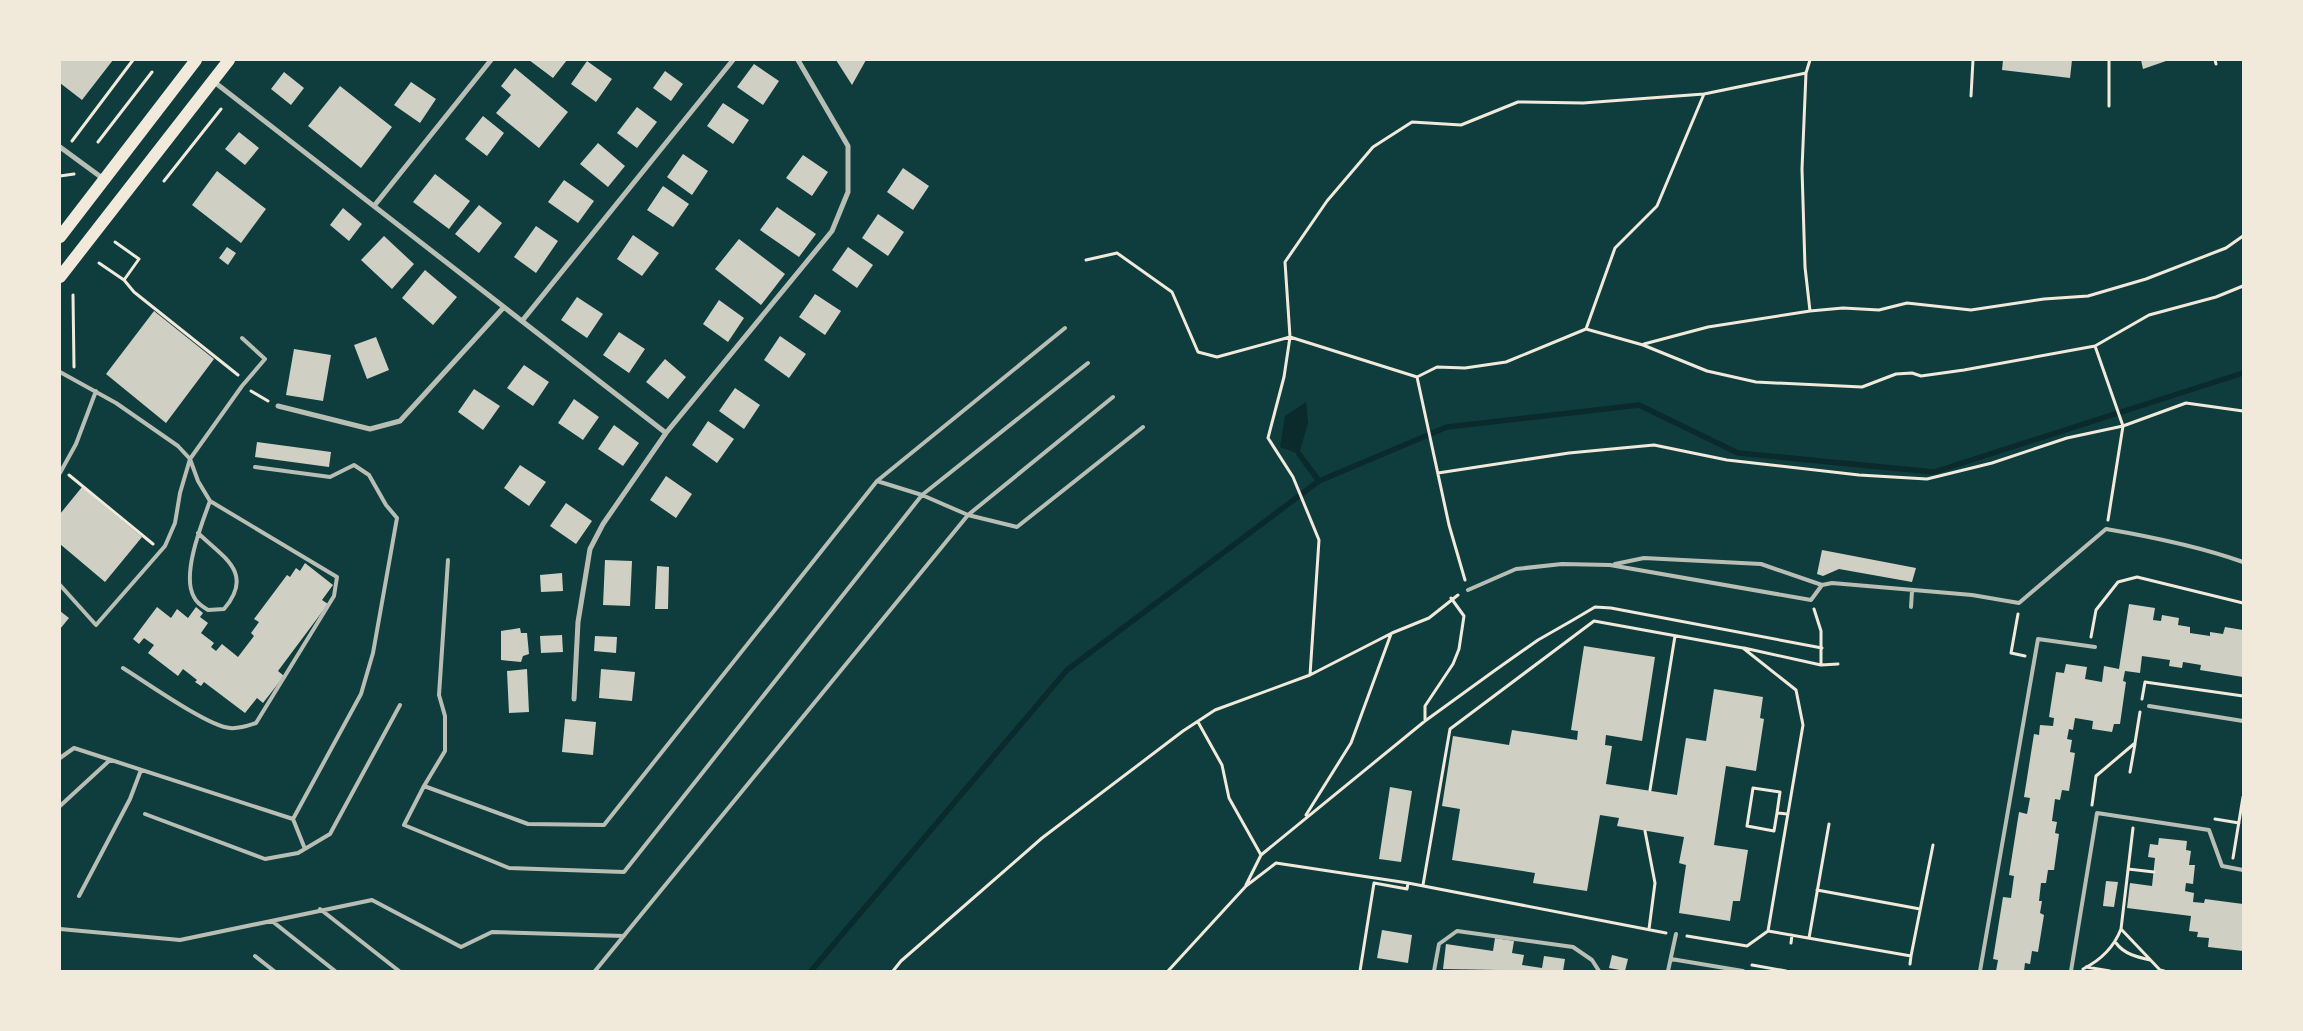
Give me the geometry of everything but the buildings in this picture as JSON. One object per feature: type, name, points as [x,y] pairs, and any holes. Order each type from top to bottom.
[{"type":"main road","points":[[60,277],[229,60]]},
{"type":"main road","points":[[60,237],[105,180],[192,62]]},
{"type":"street","points":[[374,206],[492,60]]},
{"type":"street","points":[[522,320],[733,60]]},
{"type":"street","points":[[574,699],[578,622],[590,550],[603,524],[666,433],[832,231],[848,192],[848,146],[798,60]]},
{"type":"street","points":[[213,81],[666,433]]},
{"type":"street","points":[[62,148],[105,180]]},
{"type":"street","points":[[278,406],[370,430],[400,421],[504,307]]},
{"type":"lane","points":[[424,786],[528,824],[604,825],[877,481],[1065,328]]},
{"type":"lane","points":[[60,585],[96,625],[162,551],[176,522],[180,493],[190,459],[242,386],[265,359],[242,338]]},
{"type":"lane","points":[[448,560],[439,695],[445,716],[445,751],[424,786],[404,826],[510,868],[624,872],[922,495],[1088,363]]},
{"type":"lane","points":[[60,372],[116,402],[178,446],[190,459],[198,482],[210,501],[337,577],[334,596],[256,723],[244,728],[228,728],[208,720],[123,668]]},
{"type":"lane","points":[[61,471],[80,436],[96,391]]},
{"type":"lane","points":[[595,971],[968,515],[1113,397]]},
{"type":"lane","points":[[877,481],[922,495],[968,515],[1017,527],[1143,427]]},
{"type":"lane","points":[[255,467],[330,477],[354,465],[369,475],[386,505],[397,518],[373,653],[361,694],[294,819],[305,849]]},
{"type":"lane","points":[[198,533],[221,552],[237,572],[237,588],[224,609],[208,610],[193,597],[191,584],[193,551],[198,533],[210,501]]},
{"type":"lane","points":[[1610,565],[1644,558],[1761,564],[1822,585],[1832,584],[1972,595],[2019,603],[2106,529],[2158,537],[2211,550],[2243,562]]},
{"type":"lane","points":[[1468,590],[1516,569],[1562,564],[1610,565],[1811,600],[1822,585]]},
{"type":"lane","points":[[1911,607],[1912,591]]},
{"type":"lane","points":[[1980,971],[2038,639],[2095,647]]},
{"type":"lane","points":[[145,814],[265,859],[298,853],[330,834],[400,705]]},
{"type":"lane","points":[[2149,706],[2243,721]]},
{"type":"lane","points":[[60,758],[74,748],[294,819]]},
{"type":"lane","points":[[60,806],[110,760]]},
{"type":"lane","points":[[79,896],[130,799],[141,770]]},
{"type":"lane","points":[[2071,971],[2097,814],[2209,830],[2222,866],[2243,870]]},
{"type":"lane","points":[[60,929],[180,940],[272,922],[320,909],[372,900],[461,947],[492,932],[624,936]]},
{"type":"lane","points":[[320,909],[400,971]]},
{"type":"lane","points":[[272,922],[335,971]]},
{"type":"lane","points":[[1434,971],[1439,944],[1457,931],[1573,947],[1592,960],[1599,971]]},
{"type":"lane","points":[[1668,971],[1676,934]]},
{"type":"lane","points":[[255,956],[274,971]]},
{"type":"lane","points":[[1670,959],[1743,971]]},
{"type":"path","points":[[62,148],[133,60]]},
{"type":"path","points":[[1810,60],[1806,73],[1803,187],[1805,267],[1810,311]]},
{"type":"path","points":[[1972,96],[1973,60]]},
{"type":"path","points":[[2108,106],[2109,60]]},
{"type":"path","points":[[98,142],[152,72]]},
{"type":"path","points":[[1310,675],[1318,540],[1293,477],[1268,438],[1284,376],[1290,337],[1284,262],[1327,201],[1373,147],[1412,122],[1461,125],[1518,102],[1583,103],[1704,94],[1806,73]]},
{"type":"path","points":[[1586,329],[1614,248],[1657,206],[1704,94]]},
{"type":"path","points":[[164,181],[221,109]]},
{"type":"path","points":[[60,176],[74,174]]},
{"type":"path","points":[[1643,345],[1708,327],[1810,311],[1843,308],[1879,310],[1907,303],[1971,310],[2044,299],[2088,296],[2146,279],[2226,248],[2243,236]]},
{"type":"path","points":[[115,242],[138,258],[124,280]]},
{"type":"path","points":[[1086,260],[1117,253],[1172,292],[1198,352],[1217,357],[1290,337],[1416,376],[1437,367],[1465,368],[1506,362],[1586,329],[1643,345],[1707,371],[1756,382],[1862,388],[1896,374],[1912,373],[1921,376],[1964,370],[2095,346],[2149,315],[2216,296],[2243,286]]},
{"type":"path","points":[[99,263],[124,280],[134,292],[246,382]]},
{"type":"path","points":[[74,295],[72,343],[75,380]]},
{"type":"path","points":[[2095,346],[2123,426],[2106,529]]},
{"type":"path","points":[[893,971],[901,961],[1042,838],[1215,710],[1310,675],[1392,633],[1429,618],[1451,598],[1468,590],[1438,473],[1416,376]]},
{"type":"path","points":[[242,386],[278,406]]},
{"type":"path","points":[[1438,473],[1569,453],[1654,444],[1726,460],[1859,476],[1927,479],[1992,464],[2067,438],[2123,426],[2186,403],[2243,411]]},
{"type":"path","points":[[61,471],[162,551]]},
{"type":"path","points":[[2089,646],[2096,610],[2118,582],[2124,580],[2137,577],[2243,603]]},
{"type":"path","points":[[1425,721],[1424,706],[1453,664],[1459,649],[1464,616],[1451,598]]},
{"type":"path","points":[[1811,600],[1821,631],[1820,665]]},
{"type":"path","points":[[2011,653],[2019,603]]},
{"type":"path","points":[[1246,886],[1261,855],[1425,721],[1538,640],[1596,607],[1611,608],[1822,648]]},
{"type":"path","points":[[1423,885],[1450,729],[1594,621],[1743,648],[1820,665],[1838,664]]},
{"type":"path","points":[[1304,818],[1351,743],[1392,633]]},
{"type":"path","points":[[1650,790],[1674,636]]},
{"type":"path","points":[[1743,648],[1796,690],[1802,725],[1768,931]]},
{"type":"path","points":[[2130,772],[2145,682],[2243,696]]},
{"type":"path","points":[[1198,722],[1222,765],[1229,798],[1261,855]]},
{"type":"path","points":[[2092,806],[2096,776],[2135,743]]},
{"type":"path","points":[[1753,788],[1780,792],[1777,813],[1774,831],[1747,826],[1753,788]]},
{"type":"path","points":[[2233,853],[2243,797]]},
{"type":"path","points":[[1777,813],[1787,814]]},
{"type":"path","points":[[1809,938],[1829,824]]},
{"type":"path","points":[[2078,971],[2095,963],[2116,943],[2121,929],[2133,825],[2126,824]]},
{"type":"path","points":[[1645,831],[1655,883],[1649,929]]},
{"type":"path","points":[[1910,964],[1933,845]]},
{"type":"path","points":[[1168,971],[1246,886],[1276,863],[1423,885],[1747,946],[1768,931],[1911,956]]},
{"type":"path","points":[[2128,869],[2154,872]]},
{"type":"path","points":[[1360,971],[1374,883],[1407,889],[1408,883]]},
{"type":"path","points":[[1817,890],[1920,908]]},
{"type":"path","points":[[2121,929],[2161,971]]},
{"type":"path","points":[[1791,943],[1792,935]]},
{"type":"path","points":[[2116,943],[2120,948],[2136,957],[2150,960]]},
{"type":"path","points":[[2086,967],[2110,971]]},
{"type":"water","points":[[1306,402],[1308,423],[1299,454],[1280,447],[1285,416]]},
{"type":"waterway","points":[[811,971],[1067,670],[1319,481],[1447,427],[1639,405],[1738,453],[1934,472],[2243,373]]},
{"type":"waterway","points":[[1299,454],[1319,481]]}]
